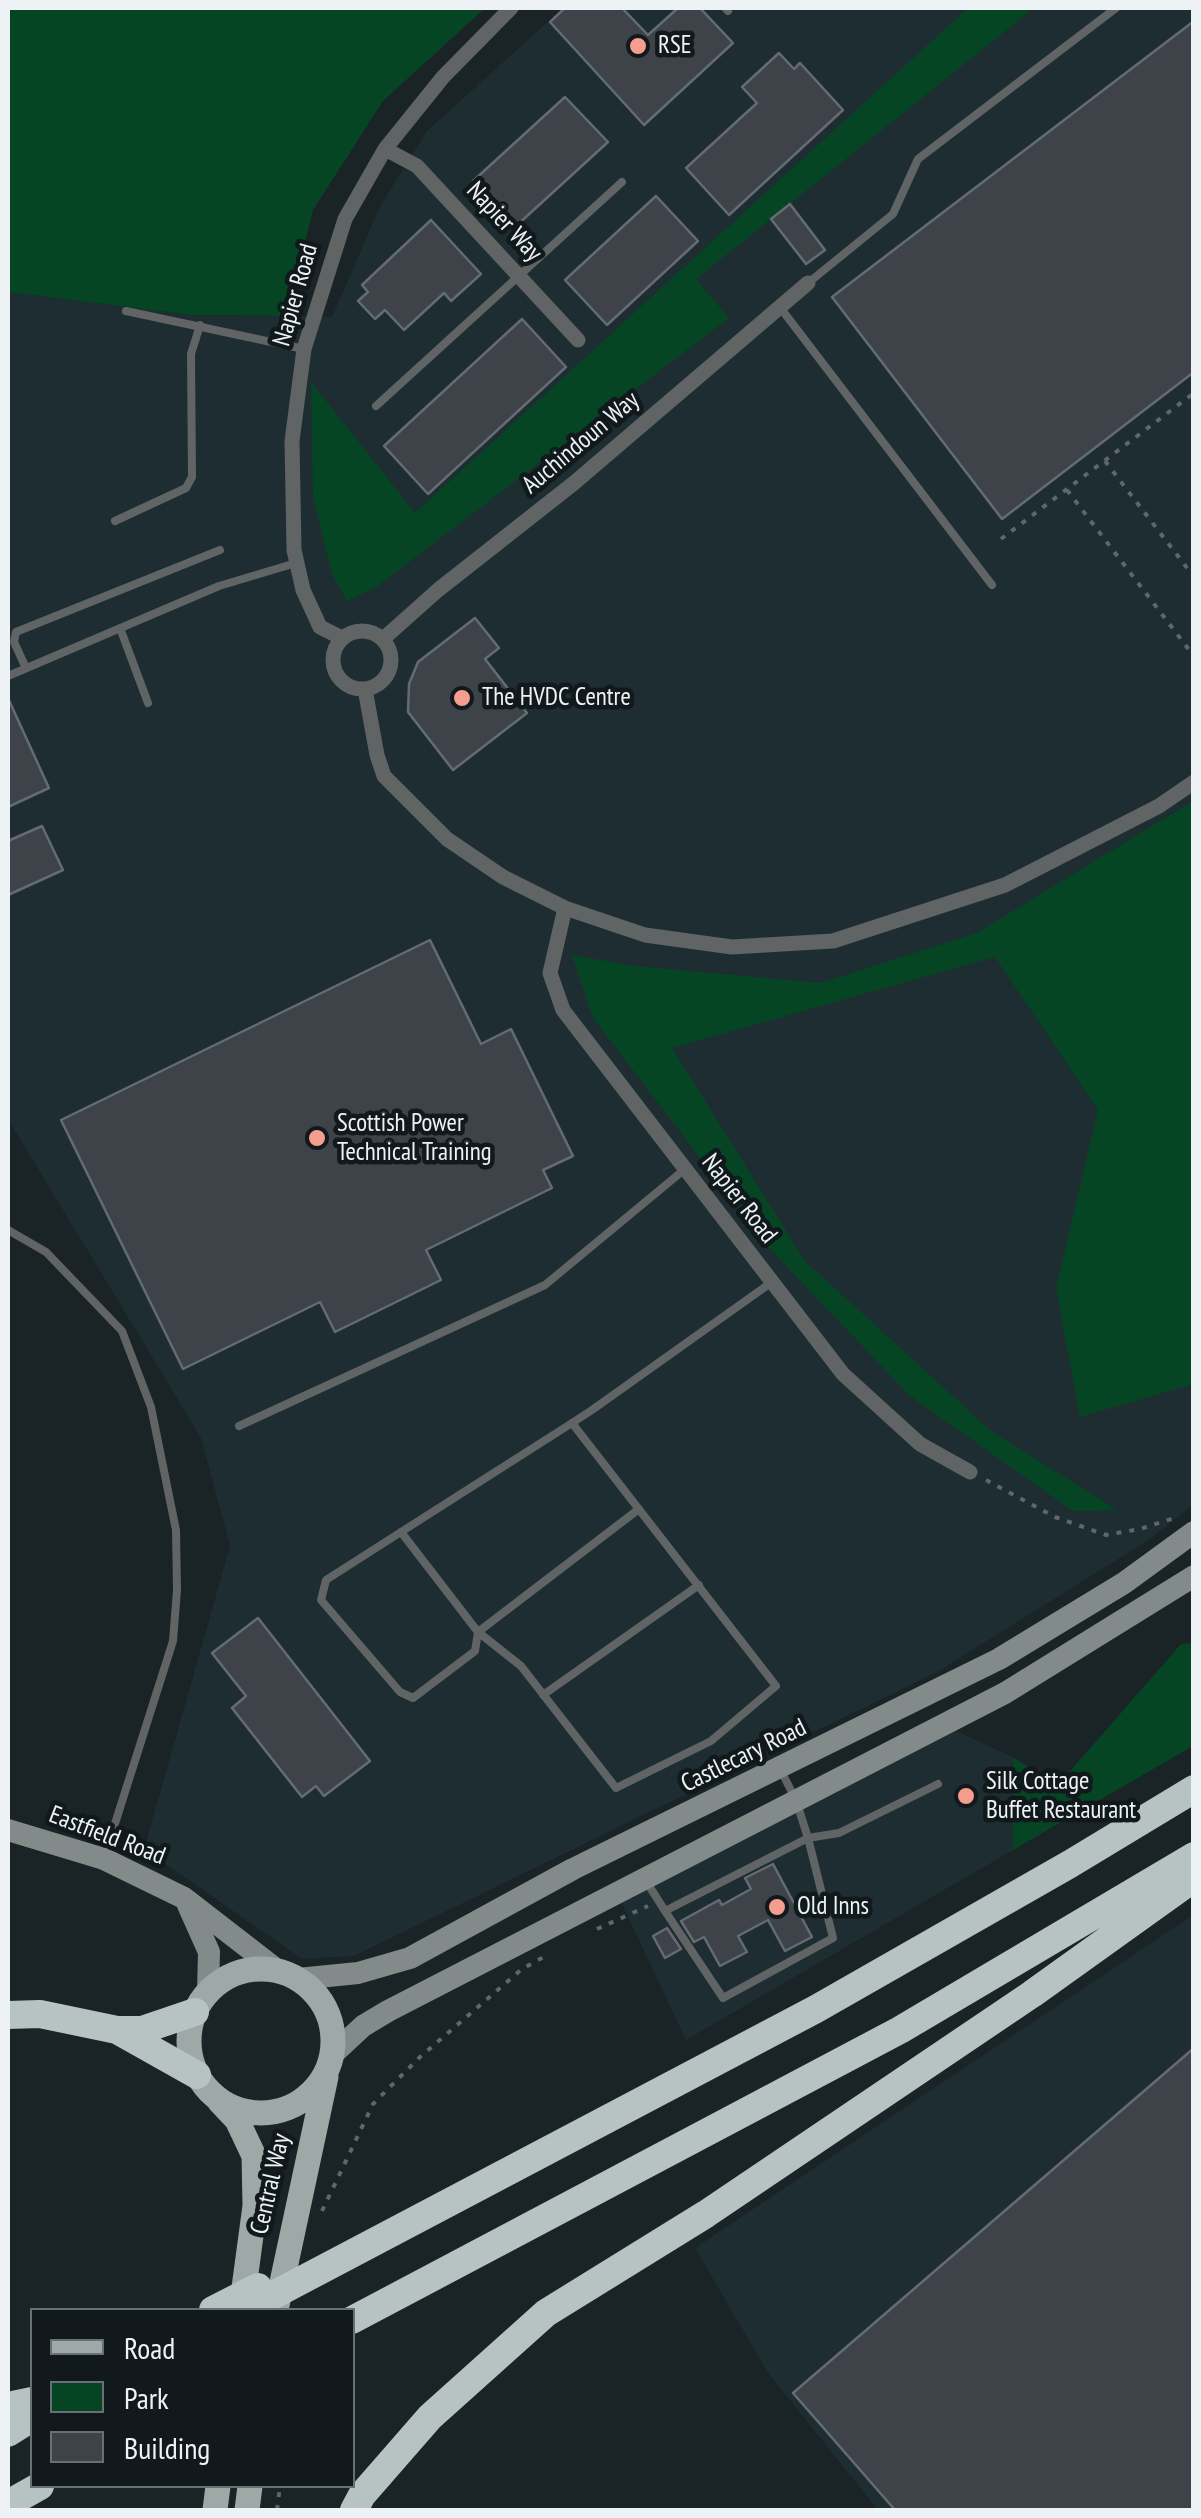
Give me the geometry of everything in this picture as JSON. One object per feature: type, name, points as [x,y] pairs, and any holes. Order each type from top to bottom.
[{"type":"highway","points":[[217,2308],[550,2152],[816,2010],[1194,1789]]},
{"type":"highway","points":[[355,2318],[900,2030],[1194,1856]]},
{"type":"highway","points":[[338,2510],[358,2503],[430,2417],[546,2313],[771,2170],[1032,1994],[1194,1878]]},
{"type":"highway","points":[[8,2015],[40,2014],[117,2030],[142,2030],[201,2002]]},
{"type":"highway","points":[[117,2030],[197,2075]]},
{"type":"highway","points":[[246,2308],[343,2252]]},
{"type":"highway","points":[[8,2432],[30,2419]]},
{"type":"highway","points":[[8,2504],[36,2488]]},
{"type":"main road","name":"Castlecary Road","points":[[287,1975],[380,1968],[410,1958],[573,1869],[999,1659],[1124,1582],[1188,1523]]},
{"type":"main road","points":[[330,2064],[334,2039],[329,2016],[317,1996],[287,1975],[256,1969],[236,1973],[201,2002],[189,2032],[190,2054],[197,2075],[216,2098],[238,2110],[260,2114],[302,2101],[364,2026],[388,2011],[1005,1694],[1194,1576]]},
{"type":"main road","name":"Eastfield Road","points":[[8,1830],[104,1859],[184,1898],[287,1975]]},
{"type":"main road","name":"Eastfield Road","points":[[184,1898],[209,1952],[201,2002]]},
{"type":"main road","name":"Central Way","points":[[276,2308],[330,2064]]},
{"type":"main road","name":"Central Way","points":[[216,2098],[236,2120],[254,2156],[255,2206],[243,2308]]},
{"type":"street","name":"Napier Road","points":[[342,638],[320,626],[303,590],[296,563],[290,506],[292,441],[304,349],[345,219],[385,149],[443,77],[512,8]]},
{"type":"street","name":"Napier Way","points":[[385,149],[417,166],[578,340]]},
{"type":"street","name":"Auchindoun Way","points":[[383,639],[808,284]]},
{"type":"street","points":[[358,630],[383,639],[391,656],[388,674],[382,682],[366,689],[348,686],[335,672],[333,654],[342,638],[358,630]]},
{"type":"street","points":[[366,689],[384,776],[447,839],[503,877],[565,908],[645,935],[732,947],[833,942],[1005,884],[1159,806],[1194,782]]},
{"type":"street","name":"Napier Road","points":[[565,908],[550,973],[563,1010],[843,1374],[920,1444],[970,1472]]},
{"type":"lane","points":[[808,284],[893,214],[918,159],[1116,8]]},
{"type":"lane","points":[[376,406],[622,182]]},
{"type":"lane","points":[[779,306],[992,586]]},
{"type":"lane","points":[[126,310],[304,349]]},
{"type":"lane","points":[[115,522],[186,488],[192,477],[190,354],[200,325]]},
{"type":"lane","points":[[26,668],[14,642],[16,632],[220,550]]},
{"type":"lane","points":[[8,676],[219,586],[296,563]]},
{"type":"lane","points":[[120,628],[148,704]]},
{"type":"lane","points":[[240,1426],[545,1285],[685,1169]]},
{"type":"lane","points":[[8,1230],[46,1252],[122,1331],[151,1407],[176,1530],[178,1590],[174,1640],[104,1859]]},
{"type":"lane","points":[[639,1509],[478,1632],[474,1651],[413,1698],[400,1692],[321,1600],[326,1580],[572,1423],[772,1282]]},
{"type":"lane","points":[[402,1532],[478,1632],[521,1666],[616,1788],[711,1740],[776,1686],[572,1423]]},
{"type":"lane","points":[[544,1696],[699,1585]]},
{"type":"lane","points":[[644,1878],[723,1998],[834,1938],[796,1800],[780,1770]]},
{"type":"lane","points":[[665,1911],[808,1838],[840,1834],[938,1784]]},
{"type":"path","points":[[1001,540],[1194,393]]},
{"type":"path","points":[[1105,461],[1194,577]]},
{"type":"path","points":[[1066,490],[1190,651]]},
{"type":"path","points":[[970,1472],[1054,1517],[1106,1535],[1188,1523]]},
{"type":"path","points":[[594,1930],[657,1902]]},
{"type":"path","points":[[317,2221],[374,2104],[420,2056],[522,1970],[550,1954]]},
{"type":"shaded area","points":[[563,8],[1193,8],[1193,1505],[1147,1541],[937,1672],[354,1956],[302,1959],[144,1849],[230,1546],[201,1438],[8,1119],[8,292],[192,315],[332,317],[380,206],[427,131]]},
{"type":"shaded area","points":[[954,1730],[1013,1757],[1013,1850],[686,2040],[621,1902]]},
{"type":"shaded area","points":[[1193,1915],[1193,2510],[878,2510],[768,2373],[695,2248]]},
{"type":"green space","points":[[8,8],[485,8],[383,101],[313,210],[287,316],[192,315],[8,292]]},
{"type":"green space","points":[[968,8],[1034,8],[696,279],[729,318],[375,588],[347,601],[332,574],[313,497],[311,382],[415,513]]},
{"type":"green space","points":[[1193,801],[1193,1384],[1080,1417],[1056,1288],[1098,1110],[995,957],[672,1048],[805,1261],[991,1431],[1117,1510],[1073,1511],[910,1396],[771,1250],[593,1018],[572,955],[635,966],[820,983],[977,933]]},
{"type":"green space","points":[[1193,1643],[1193,1746],[1013,1850],[1013,1757],[1058,1785],[1181,1644]]},
{"type":"building","points":[[565,8],[622,8],[648,35],[678,8],[700,8],[733,43],[644,125],[550,22]]},
{"type":"building","points":[[1194,21],[1194,372],[1002,519],[832,297]]},
{"type":"building","points":[[779,53],[794,69],[800,63],[843,110],[729,215],[686,168],[757,103],[742,87]]},
{"type":"building","points":[[565,97],[608,142],[515,227],[473,181]]},
{"type":"building","points":[[656,196],[698,241],[607,325],[565,280]]},
{"type":"building","points":[[790,204],[825,250],[806,264],[771,219]]},
{"type":"building","points":[[431,220],[481,274],[451,301],[444,293],[404,330],[385,310],[375,319],[358,301],[368,292],[362,285]]},
{"type":"building","points":[[522,319],[566,367],[428,494],[384,446]]},
{"type":"building","name":"The HVDC Centre","points":[[475,618],[499,648],[485,659],[527,713],[453,770],[408,712],[409,684],[418,662]]},
{"type":"building","points":[[8,698],[49,788],[8,807]]},
{"type":"building","points":[[42,826],[63,870],[8,895],[8,841]]},
{"type":"building","name":"Scottish Power Technical Training","points":[[430,940],[481,1044],[511,1029],[573,1156],[543,1170],[552,1188],[426,1250],[441,1280],[335,1332],[320,1302],[183,1369],[61,1120]]},
{"type":"building","points":[[258,1618],[370,1761],[324,1796],[316,1786],[302,1797],[232,1708],[246,1696],[212,1653]]},
{"type":"building","points":[[773,1864],[812,1937],[785,1951],[768,1920],[738,1936],[747,1952],[720,1966],[704,1937],[694,1942],[681,1921],[719,1900],[722,1905],[751,1889],[745,1878]]},
{"type":"building","points":[[667,1928],[681,1949],[665,1958],[653,1936]]},
{"type":"building","points":[[1194,2048],[1194,2510],[895,2510],[793,2393]]},
{"type":"place","name":"RSE","points":[[638,46]]},
{"type":"place","name":"The HVDC Centre","points":[[462,698]]},
{"type":"place","name":"Scottish Power Technical Training","points":[[317,1138]]},
{"type":"place","name":"Silk Cottage Buffet Restaurant","points":[[966,1796]]},
{"type":"place","name":"Old Inns","points":[[777,1907]]}]
